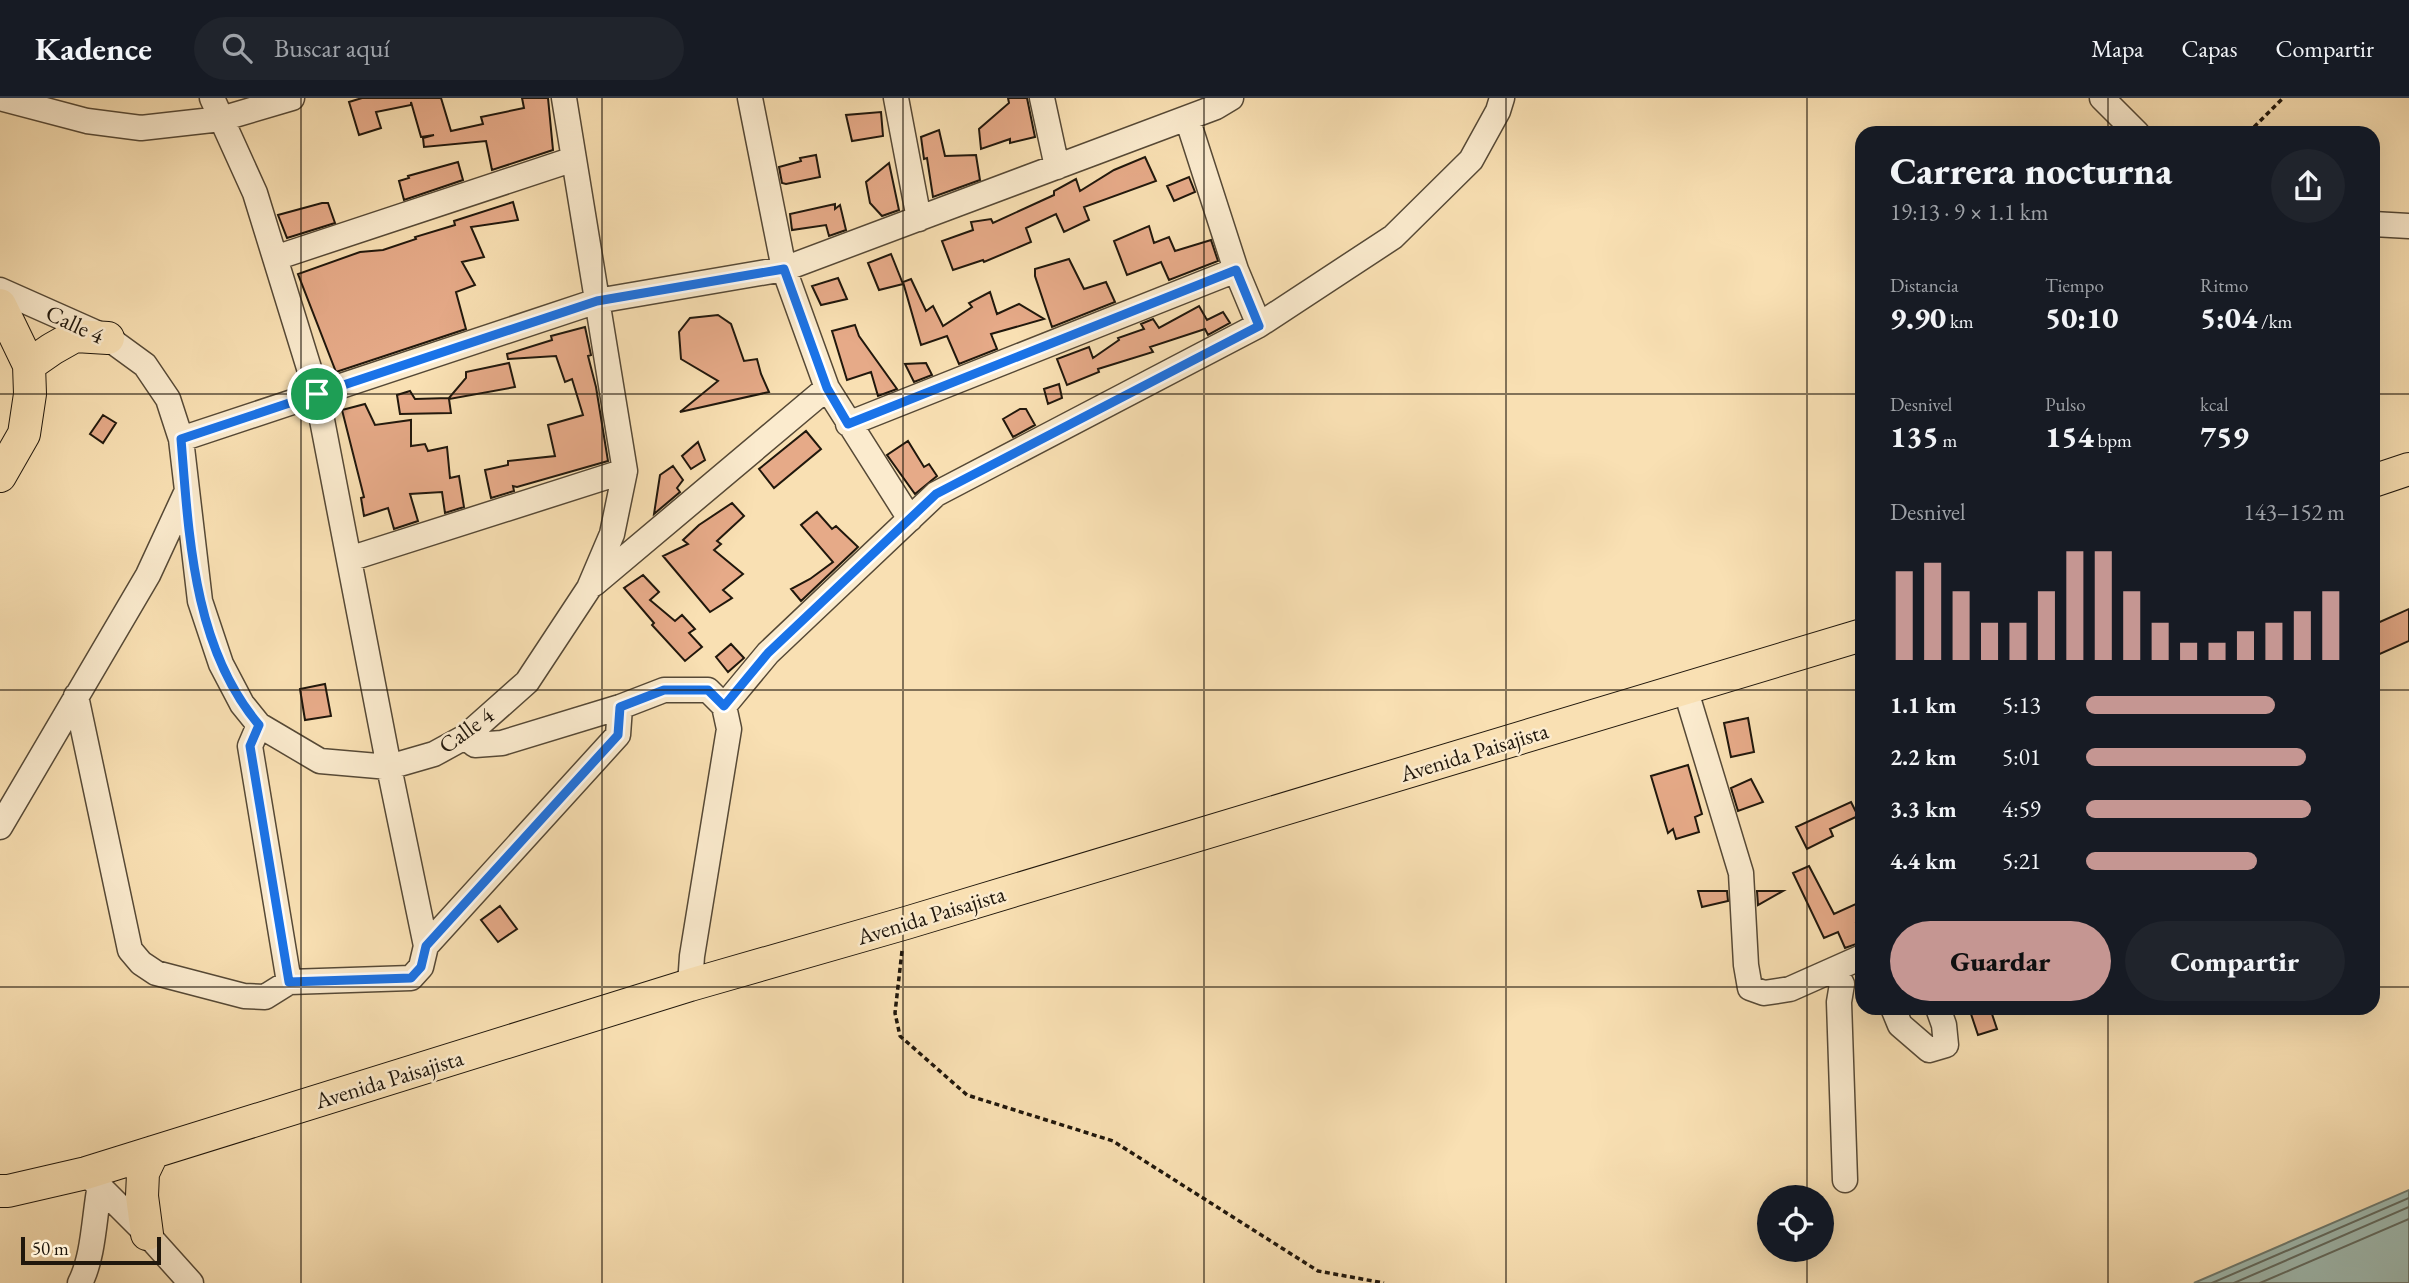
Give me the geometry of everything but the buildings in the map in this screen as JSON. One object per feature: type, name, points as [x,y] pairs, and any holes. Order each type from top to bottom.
[{"type":"main road","points":[[0,305],[30,394],[24,433],[0,476]]},
{"type":"main road","points":[[16,349],[52,348],[75,336],[108,338]]},
{"type":"main road","points":[[2380,479],[2409,469]]},
{"type":"main road","name":"Avenida Paisajista","points":[[0,1191],[93,1179],[153,1152],[690,985],[905,923],[1855,637]]},
{"type":"main road","points":[[147,1234],[142,1196],[143,1173],[153,1152]]},
{"type":"street","points":[[0,98],[88,121],[141,128],[217,108],[292,98]]},
{"type":"street","name":"Calle 4","points":[[0,290],[108,338],[145,365],[168,399],[181,439],[200,601],[221,664],[242,705],[259,725],[320,761],[389,767],[434,754],[465,737],[527,682],[589,588],[612,534],[625,471],[564,98]]},
{"type":"street","points":[[750,98],[784,269],[827,388],[910,519]]},
{"type":"street","points":[[896,98],[919,219]]},
{"type":"street","points":[[1042,98],[1057,167]]},
{"type":"street","points":[[724,706],[768,653],[936,494],[1259,326],[1393,237],[1471,160],[1498,111],[1502,98]]},
{"type":"street","points":[[2102,98],[2130,126]]},
{"type":"street","points":[[181,439],[597,301],[784,269],[1187,118],[1220,101]]},
{"type":"street","points":[[76,696],[130,950],[141,963],[156,973],[244,996],[265,997],[289,982],[411,978],[421,967],[426,946],[317,394],[255,193],[217,108]]},
{"type":"street","points":[[1187,118],[1236,270],[1259,326]]},
{"type":"street","points":[[275,258],[574,159]]},
{"type":"street","points":[[2380,224],[2409,226]]},
{"type":"street","points":[[848,424],[1236,270]]},
{"type":"street","points":[[589,588],[827,388]]},
{"type":"street","points":[[349,559],[625,471]]},
{"type":"street","points":[[0,827],[148,575],[186,494]]},
{"type":"street","points":[[1685,688],[1741,873],[1746,965],[1750,988],[1764,993],[1790,989],[1855,960]]},
{"type":"street","points":[[465,737],[475,745],[502,743],[620,707],[664,690],[708,690],[724,706],[729,729],[692,956],[690,985]]},
{"type":"street","points":[[426,946],[618,735],[620,707]]},
{"type":"street","points":[[259,725],[250,746],[289,982]]},
{"type":"street","points":[[1833,970],[1855,981]]},
{"type":"street","points":[[1833,970],[1842,984],[1839,1002],[1845,1180]]},
{"type":"street","points":[[1896,1015],[1900,1025],[1928,1050],[1946,1045],[1940,1015]]},
{"type":"street","points":[[93,1179],[191,1283]]},
{"type":"street","points":[[80,1283],[88,1268],[94,1214],[93,1179]]},
{"type":"path","points":[[2255,126],[2283,98]]},
{"type":"path","points":[[905,923],[895,1013],[900,1036],[967,1095],[1113,1140],[1318,1271],[1384,1283]]},
{"type":"water","points":[[2409,1190],[2409,1283],[2194,1283]]},
{"type":"route","points":[[784,269],[827,388],[848,424],[1236,270],[1259,326],[936,494],[768,653],[724,706],[708,690],[664,690],[620,707],[618,735],[426,946],[421,967],[411,978],[289,982],[250,746],[259,725],[242,705],[221,664],[200,601],[181,439],[317,394],[597,301],[784,269]]}]
